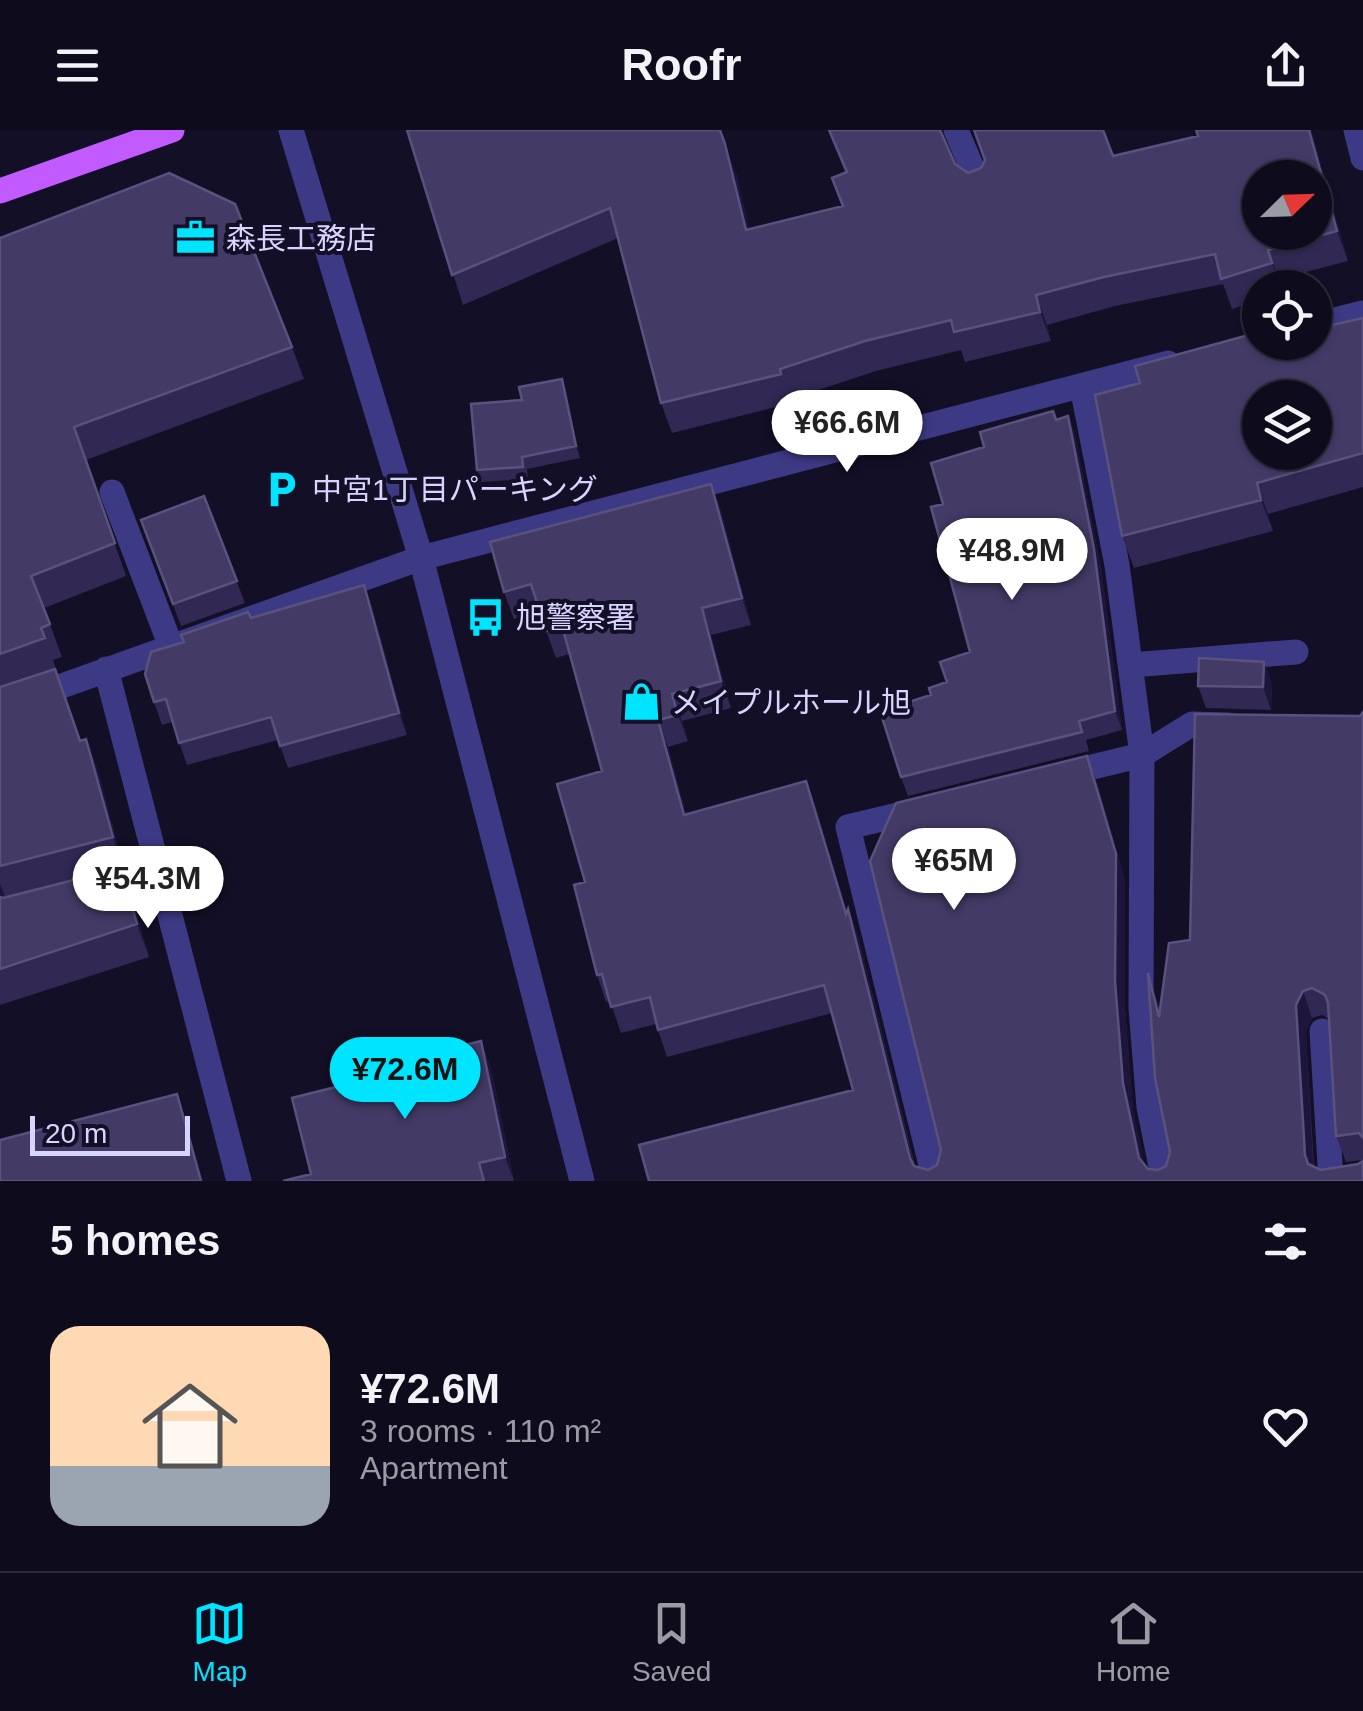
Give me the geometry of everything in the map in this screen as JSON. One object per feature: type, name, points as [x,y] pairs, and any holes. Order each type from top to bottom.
[{"type":"main road","points":[[0,192],[172,130]]},
{"type":"street","points":[[290,130],[421,558],[582,1181]]},
{"type":"street","points":[[956,130],[980,187]]},
{"type":"street","points":[[1356,130],[1363,158]]},
{"type":"street","points":[[1332,320],[1363,312]]},
{"type":"street","points":[[0,708],[170,644],[421,558],[1189,358]]},
{"type":"street","points":[[1082,386],[1117,564],[1142,755],[1141,1008],[1149,1107],[1164,1181]]},
{"type":"street","points":[[112,492],[170,644]]},
{"type":"street","points":[[1131,665],[1296,652]]},
{"type":"street","points":[[106,669],[239,1181]]},
{"type":"street","points":[[1032,782],[1142,755],[1192,724],[1249,726]]},
{"type":"street","points":[[935,1181],[848,827],[940,804]]},
{"type":"street","points":[[68,900],[162,876]]},
{"type":"street","points":[[1322,1031],[1335,1181],[1363,1176]]},
{"type":"building","points":[[407,130],[720,130],[746,230],[843,206],[832,178],[847,172],[829,130],[940,130],[955,164],[968,173],[981,168],[985,160],[974,130],[1103,130],[1113,156],[1198,136],[1196,130],[1309,130],[1317,160],[1242,160],[1242,250],[1268,250],[1272,263],[1221,279],[1215,254],[1104,277],[1036,295],[1040,312],[954,332],[951,320],[865,341],[780,369],[781,374],[661,403],[610,208],[452,275]]},
{"type":"building","points":[[169,173],[235,204],[292,347],[74,427],[115,543],[31,576],[50,624],[41,628],[45,638],[0,654],[0,238]]},
{"type":"building","points":[[1363,318],[1363,453],[1332,462],[1332,380],[1242,380],[1242,470],[1303,470],[1257,483],[1261,500],[1122,536],[1095,395],[1140,383],[1135,366],[1242,337],[1242,360],[1332,360],[1332,325]]},
{"type":"building","points":[[562,379],[576,446],[522,457],[523,467],[477,470],[471,404],[522,400],[519,387]]},
{"type":"building","points":[[1053,411],[1056,420],[1068,416],[1094,549],[1115,711],[1079,721],[1082,732],[901,777],[880,711],[931,695],[929,688],[947,682],[940,662],[970,652],[931,507],[943,504],[931,463],[984,447],[980,432]]},
{"type":"building","points":[[711,484],[742,598],[702,608],[721,681],[672,694],[678,715],[658,720],[684,815],[806,781],[846,914],[848,909],[914,1166],[928,1170],[937,1165],[941,1150],[870,861],[896,803],[1087,756],[1116,854],[1115,981],[1123,1083],[1139,1158],[1148,1169],[1158,1170],[1166,1166],[1170,1152],[1155,1078],[1148,973],[1159,1017],[1169,943],[1190,940],[1195,714],[1360,716],[1363,712],[1363,1138],[1359,1133],[1336,1136],[1325,995],[1312,988],[1303,991],[1296,1005],[1308,1164],[1321,1170],[1363,1161],[1363,1181],[649,1181],[639,1145],[853,1090],[824,985],[658,1030],[650,997],[611,1007],[602,974],[597,975],[574,885],[585,882],[557,784],[602,771],[562,626],[546,631],[531,584],[504,592],[490,542]]},
{"type":"building","points":[[204,496],[237,581],[173,604],[141,520]]},
{"type":"building","points":[[364,585],[399,713],[280,746],[271,717],[179,743],[166,699],[154,702],[145,674],[151,652],[184,642],[181,635],[248,612],[251,618]]},
{"type":"building","points":[[1199,658],[1264,662],[1263,687],[1198,686]]},
{"type":"building","points":[[55,669],[80,741],[86,739],[113,837],[0,866],[0,687]]},
{"type":"building","points":[[121,868],[137,924],[0,969],[0,897]]},
{"type":"building","points":[[481,1041],[505,1157],[479,1163],[484,1181],[283,1181],[311,1174],[292,1098],[375,1077],[373,1067]]},
{"type":"building","points":[[177,1094],[201,1181],[0,1181],[0,1140]]},
{"type":"place","name":"森長工務店","points":[[196,238]]},
{"type":"place","name":"中宮1丁目パーキング","points":[[282,489]]},
{"type":"place","name":"旭警察署","points":[[486,617]]},
{"type":"place","name":"メイプルホール旭","points":[[641,702]]}]
